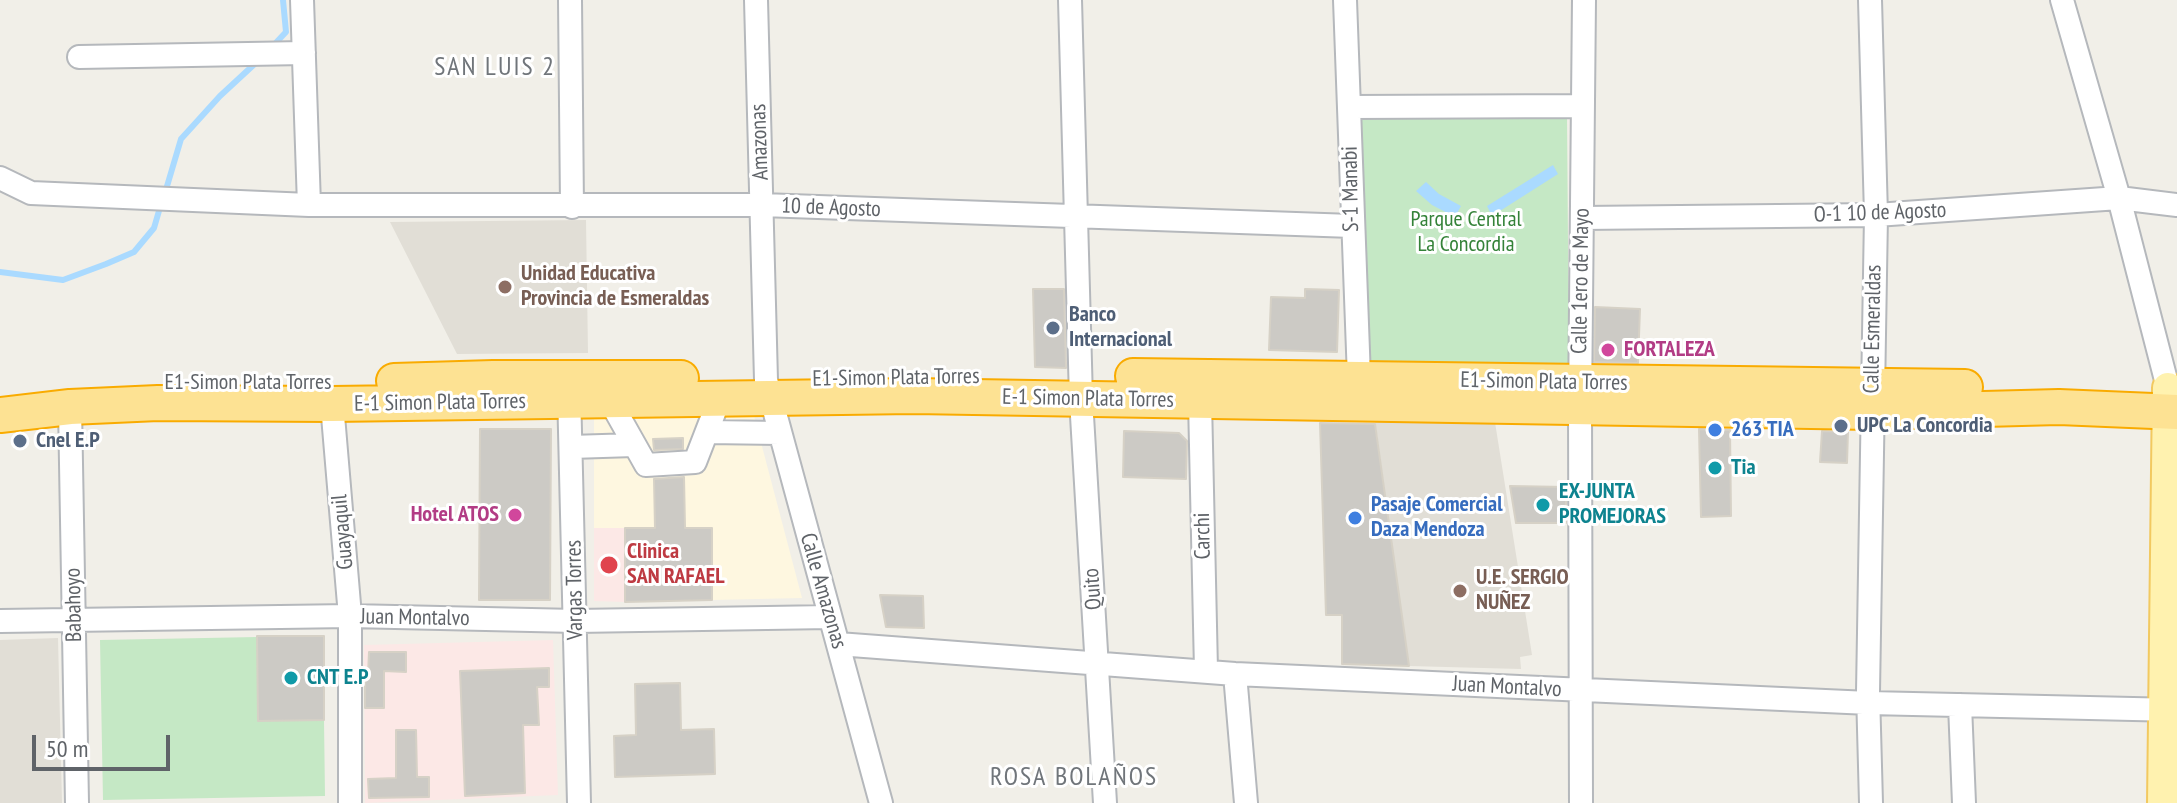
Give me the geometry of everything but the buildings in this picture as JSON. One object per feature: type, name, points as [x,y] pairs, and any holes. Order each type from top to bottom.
[{"type":"highway","name":"E1-Simon Plata Torres","points":[[0,393],[70,385],[332,383],[570,389],[768,389],[1081,387],[1359,378],[1580,395],[2172,400]]},
{"type":"highway","name":"E-1 Simon Plata Torres","points":[[1081,387],[1200,401],[1580,395]]},
{"type":"highway","name":"E-1 Simon Plata Torres","points":[[0,415],[70,407],[158,403],[332,404],[570,389],[610,401],[719,400],[768,389]]},
{"type":"main road","points":[[2163,803],[2171,710],[2172,400]]},
{"type":"street","points":[[302,0],[309,205]]},
{"type":"street","points":[[570,0],[572,207]]},
{"type":"street","name":"Amazonas","points":[[756,0],[768,389]]},
{"type":"street","name":"Quito","points":[[1070,0],[1081,387],[1105,803]]},
{"type":"street","name":"S-1 Manabi","points":[[1345,0],[1359,378]]},
{"type":"street","name":"Calle 1ero de Mayo","points":[[1581,803],[1580,395],[1584,0]]},
{"type":"street","name":"Calle Esmeraldas","points":[[1870,0],[1876,215],[1871,399],[1871,803]]},
{"type":"street","points":[[2062,0],[2119,198],[2172,400]]},
{"type":"street","points":[[79,57],[304,53]]},
{"type":"street","points":[[1350,107],[1583,106]]},
{"type":"street","name":"10 de Agosto","points":[[0,178],[31,193],[309,205],[762,205],[1352,226]]},
{"type":"street","name":"O-1 10 de Agosto","points":[[1582,218],[1876,215],[2119,198],[2177,205]]},
{"type":"street","name":"Vargas Torres","points":[[570,389],[579,803]]},
{"type":"street","name":"Calle Amazonas","points":[[768,389],[881,803]]},
{"type":"street","points":[[610,401],[646,465],[695,462],[719,400]]},
{"type":"street","name":"Carchi","points":[[1200,401],[1206,670]]},
{"type":"street","name":"Guayaquil","points":[[332,404],[350,616],[350,803]]},
{"type":"street","name":"Babahoyo","points":[[70,407],[77,803]]},
{"type":"street","points":[[707,432],[780,433]]},
{"type":"street","points":[[571,447],[634,445]]},
{"type":"street","name":"Juan Montalvo","points":[[0,621],[350,616],[576,621],[830,617]]},
{"type":"street","name":"Juan Montalvo","points":[[838,644],[1235,674],[1869,703],[2171,710]]},
{"type":"street","points":[[1235,674],[1246,803]]},
{"type":"street","points":[[1960,705],[1964,803]]},
{"type":"shaded area","name":"Unidad Educativa Provincia de Esmeraldas","points":[[586,220],[588,353],[457,354],[390,222]]},
{"type":"shaded area","points":[[754,416],[802,598],[712,600],[712,528],[594,528],[594,417]]},
{"type":"shaded area","name":"U.E. SERGIO NUÑEZ","points":[[1494,416],[1532,655],[1520,657],[1521,669],[1409,666],[1375,420]]},
{"type":"shaded area","name":"Clinica SAN RAFAEL","points":[[594,528],[625,528],[625,602],[594,601]]},
{"type":"shaded area","points":[[58,638],[62,803],[0,803],[0,640]]},
{"type":"shaded area","points":[[553,640],[558,795],[365,803],[364,645]]},
{"type":"green space","name":"Parque Central La Concordia","points":[[1567,114],[1569,370],[1369,371],[1359,115]]},
{"type":"green space","points":[[257,637],[258,720],[324,720],[325,796],[103,800],[100,640]]},
{"type":"water","points":[[1553,165],[1558,174],[1492,216],[1487,206]]},
{"type":"water","points":[[1426,182],[1439,194],[1461,206],[1455,217],[1432,205],[1416,191]]},
{"type":"waterway","points":[[271,48],[286,32],[283,0]]},
{"type":"waterway","points":[[165,193],[181,139],[220,96],[260,59]]},
{"type":"waterway","points":[[0,272],[63,280],[106,264],[134,252],[154,228],[161,204]]},
{"type":"place","name":"Unidad Educativa Provincia de Esmeraldas","points":[[505,287]]},
{"type":"place","name":"Banco Internacional","points":[[1053,328]]},
{"type":"place","name":"FORTALEZA","points":[[1608,350]]},
{"type":"place","name":"UPC La Concordia","points":[[1841,426]]},
{"type":"place","name":"263 TIA","points":[[1715,430]]},
{"type":"place","name":"Cnel E.P","points":[[20,441]]},
{"type":"place","name":"Tia","points":[[1715,468]]},
{"type":"place","name":"EX-JUNTA PROMEJORAS","points":[[1543,505]]},
{"type":"place","name":"Hotel ATOS","points":[[515,515]]},
{"type":"place","name":"Pasaje Comercial Daza Mendoza","points":[[1355,518]]},
{"type":"place","name":"Clinica SAN RAFAEL","points":[[609,565]]},
{"type":"place","name":"U.E. SERGIO NUÑEZ","points":[[1460,591]]},
{"type":"place","name":"CNT E.P","points":[[291,678]]},
{"type":"district","name":"SAN LUIS 2","points":[[495,68]]},
{"type":"district","name":"ROSA BOLAÑOS","points":[[1074,778]]}]
